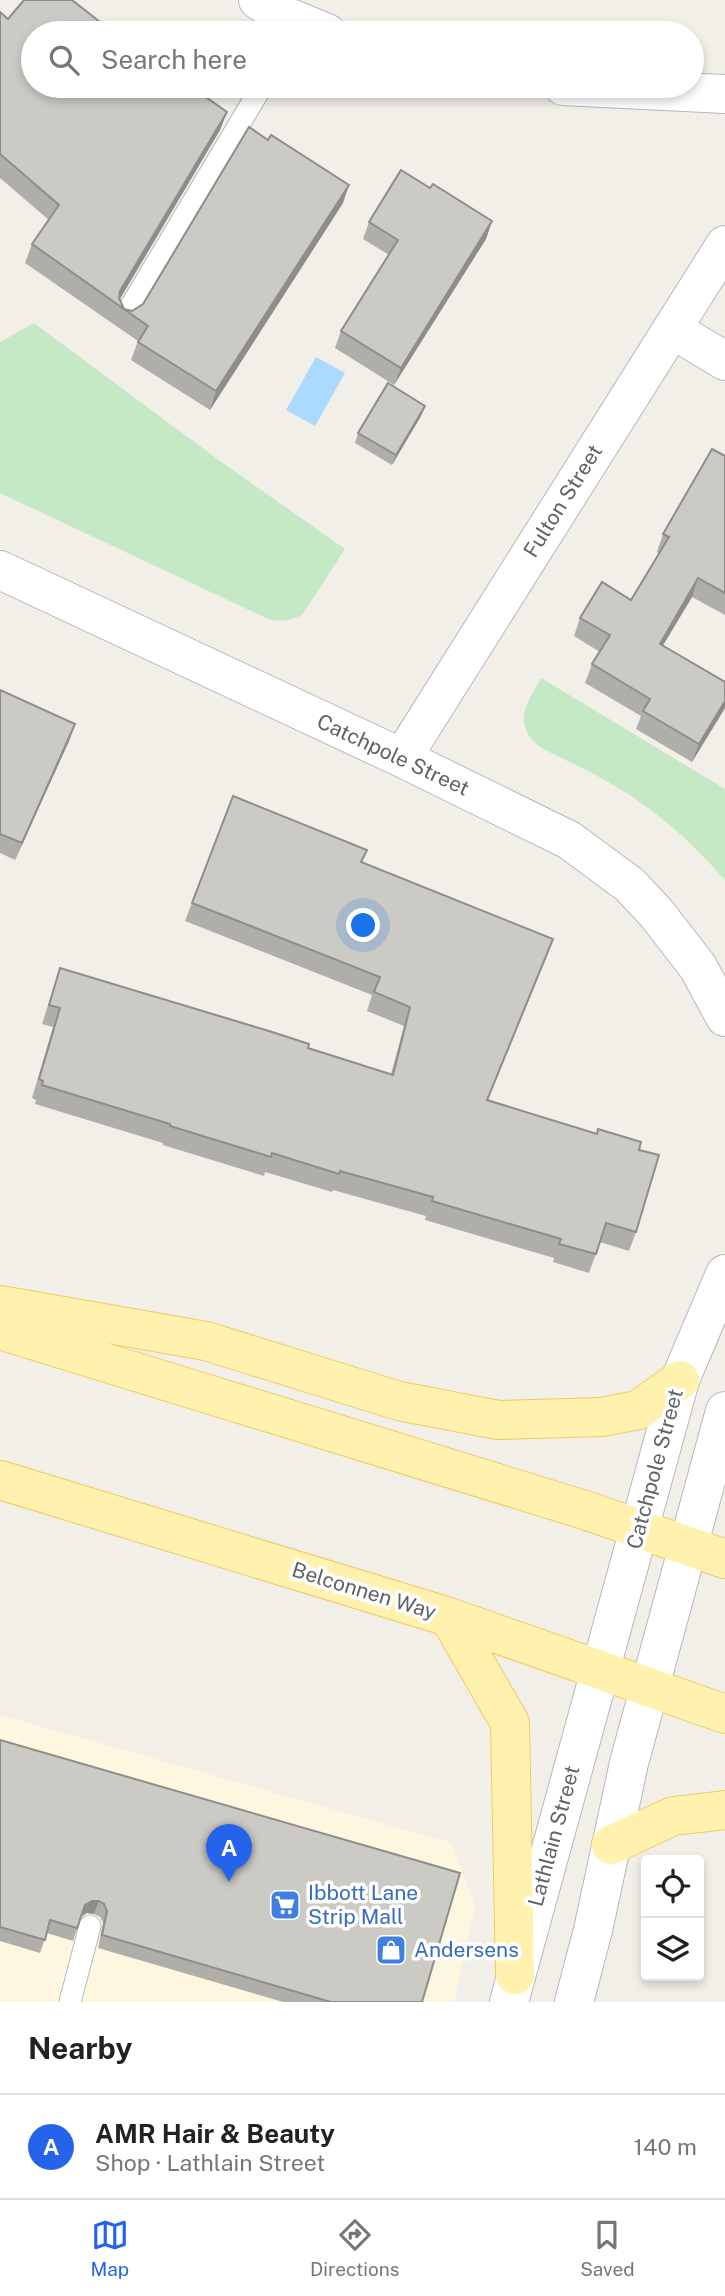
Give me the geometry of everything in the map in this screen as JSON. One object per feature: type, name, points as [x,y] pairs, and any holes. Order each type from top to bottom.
[{"type":"main road","points":[[0,1306],[206,1341],[399,1401],[498,1420],[602,1417],[626,1412],[638,1409],[680,1380]]},
{"type":"main road","points":[[0,1330],[574,1507],[725,1559]]},
{"type":"main road","name":"Belconnen Way","points":[[0,1480],[449,1617],[725,1714]]},
{"type":"main road","points":[[449,1617],[510,1723],[512,1989]]},
{"type":"main road","points":[[611,1845],[673,1816],[725,1810]]},
{"type":"street","points":[[258,0],[292,21]]},
{"type":"street","points":[[704,93],[725,94]]},
{"type":"street","name":"Fulton Street","points":[[402,758],[725,245]]},
{"type":"street","points":[[672,329],[725,361]]},
{"type":"street","name":"Catchpole Street","points":[[0,570],[402,758],[569,840],[630,885],[657,914],[698,967],[725,1017]]},
{"type":"street","name":"Catchpole Street","points":[[600,1669],[680,1380],[725,1274]]},
{"type":"street","points":[[574,2002],[593,1930],[629,1763],[725,1411]]},
{"type":"street","name":"Lathlain Street","points":[[512,1989],[600,1669]]},
{"type":"lane","points":[[125,316],[255,98]]},
{"type":"lane","points":[[71,2002],[90,1926]]},
{"type":"shaded area","points":[[0,1715],[452,1843],[475,1906],[454,2002],[0,2002]]},
{"type":"green space","points":[[34,323],[220,461],[345,549],[302,615],[285,620],[268,619],[0,493],[0,342]]},
{"type":"green space","points":[[541,678],[725,789],[725,880],[685,839],[641,803],[600,777],[540,747],[531,738],[526,730],[524,714]]},
{"type":"water","points":[[316,357],[345,373],[315,426],[286,410]]},
{"type":"building","points":[[24,0],[72,0],[99,21],[21,21],[21,98],[207,98],[227,112],[120,291],[119,298],[124,309],[132,311],[143,304],[249,127],[268,140],[271,135],[349,185],[216,391],[138,342],[148,326],[32,244],[59,205],[0,154],[0,12],[8,19]]},
{"type":"building","points":[[401,170],[430,188],[433,184],[492,221],[401,368],[341,331],[398,240],[369,222]]},
{"type":"building","points":[[388,383],[425,406],[396,455],[358,433]]},
{"type":"building","points":[[712,449],[725,456],[725,593],[698,578],[660,644],[725,682],[725,701],[699,744],[643,711],[650,699],[592,664],[610,635],[580,618],[602,582],[631,600],[669,537],[663,534]]},
{"type":"building","points":[[0,690],[75,724],[22,843],[0,834]]},
{"type":"building","points":[[233,796],[367,850],[361,862],[553,939],[487,1100],[597,1134],[598,1129],[641,1142],[639,1150],[659,1155],[636,1232],[606,1223],[596,1254],[559,1244],[561,1239],[432,1201],[433,1197],[340,1171],[339,1174],[272,1153],[271,1157],[42,1085],[43,1081],[39,1079],[60,1008],[49,1005],[60,968],[269,1031],[309,1044],[308,1048],[393,1075],[410,1007],[374,992],[380,977],[192,903]]},
{"type":"building","name":"Ibbott Lane Strip Mall","points":[[0,1740],[460,1873],[422,2002],[331,2002],[102,1935],[107,1911],[99,1901],[85,1905],[77,1928],[50,1920],[45,1940],[0,1927]]},
{"type":"place","name":"AMR Hair & Beauty","points":[[229,1882]]},
{"type":"place","name":"Ibbott Lane Strip Mall","points":[[285,1905]]},
{"type":"place","name":"Andersens","points":[[391,1950]]}]
